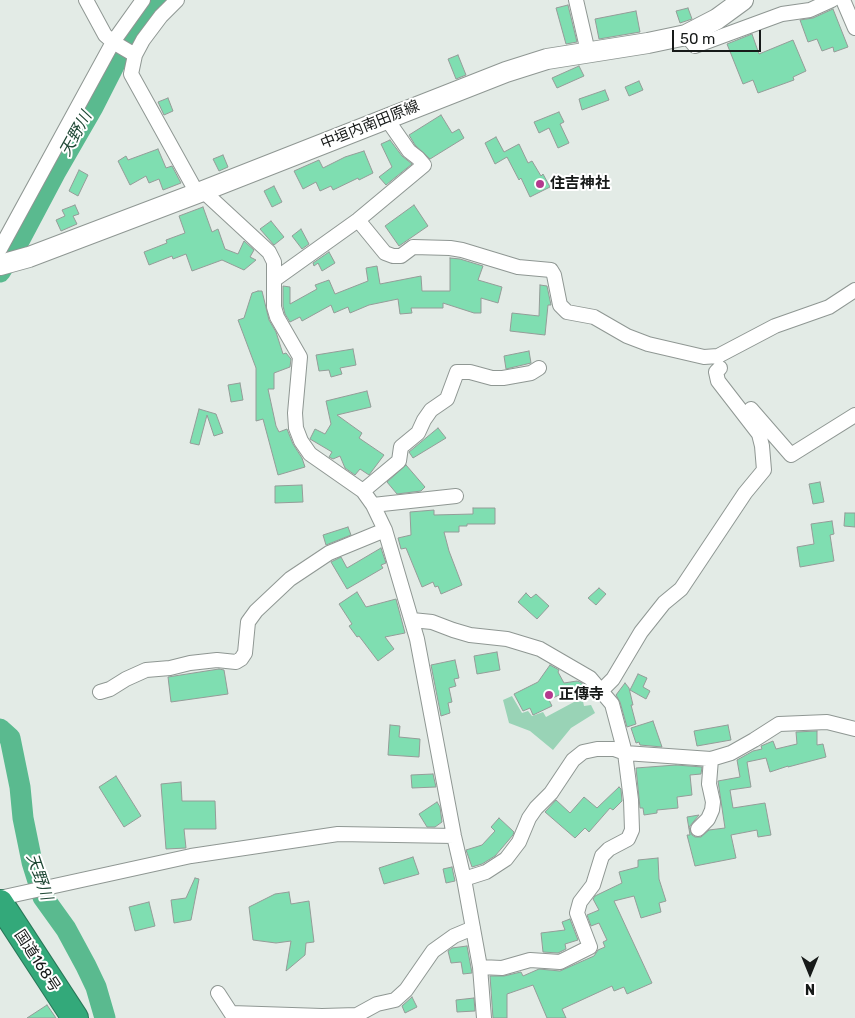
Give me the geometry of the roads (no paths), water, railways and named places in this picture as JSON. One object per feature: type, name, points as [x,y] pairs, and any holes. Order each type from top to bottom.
[{"type":"highway","name":"国道168号","points":[[0,903],[75,1018]]},
{"type":"main road","name":"中垣内南田原線","points":[[0,265],[29,257],[200,192],[506,72],[547,59],[648,43],[686,34],[717,19],[743,0]]},
{"type":"street","points":[[86,0],[105,35],[135,55]]},
{"type":"street","points":[[0,249],[113,42],[144,0]]},
{"type":"street","points":[[177,0],[161,16],[143,40],[135,55],[131,74],[200,192],[269,252],[274,262],[274,307],[277,317],[300,357],[295,413],[296,428],[301,441],[310,454],[363,491],[373,505],[385,530],[417,638],[480,967],[484,1018]]},
{"type":"street","points":[[576,0],[588,52]]},
{"type":"street","points":[[686,34],[695,46],[782,14],[810,10],[832,0]]},
{"type":"street","points":[[843,0],[855,28]]},
{"type":"street","points":[[274,280],[358,220],[424,166],[409,150],[386,118]]},
{"type":"street","points":[[358,220],[384,253],[393,256],[401,256],[413,247],[450,248],[518,267],[551,270],[554,275],[560,305],[567,312],[594,316],[627,336],[648,344],[719,362],[728,381],[791,455],[855,415]]},
{"type":"street","points":[[601,691],[613,679],[641,632],[664,603],[681,588],[745,493],[764,470],[759,434],[718,381],[716,372],[719,362],[775,326],[829,307],[855,290]]},
{"type":"street","points":[[363,491],[399,461],[401,448],[418,432],[431,410],[447,399],[457,372],[470,372],[492,378],[503,378],[531,374],[539,368]]},
{"type":"street","points":[[373,505],[456,496]]},
{"type":"street","points":[[100,692],[110,689],[126,678],[146,670],[217,660],[236,662],[241,659],[244,653],[248,622],[256,611],[290,579],[329,554],[385,530]]},
{"type":"street","points":[[412,620],[432,622],[470,635],[507,639],[540,649],[590,678],[612,704],[625,753],[631,800],[632,830],[628,839],[609,849],[602,856],[592,885],[580,902],[577,913],[590,947],[560,962],[530,960],[502,968],[480,967]]},
{"type":"street","points":[[464,879],[486,872],[506,859],[519,842],[529,818],[536,808],[551,793],[573,760],[583,752],[597,749],[614,749],[625,753],[711,759],[730,753],[779,724],[827,722],[855,729]]},
{"type":"street","points":[[698,829],[708,819],[712,810],[713,802],[709,784],[711,759]]},
{"type":"street","points":[[0,898],[191,856],[338,834],[454,836]]},
{"type":"street","points":[[218,993],[231,1012],[322,1016],[357,1015],[377,1004],[395,1000],[406,990],[433,951],[454,936],[473,928]]},
{"type":"waterway","name":"天野川","points":[[0,272],[93,107],[126,42],[141,19],[157,0]]},
{"type":"waterway","name":"天野川","points":[[0,729],[10,738],[32,862],[43,897],[66,929],[86,966],[96,987],[105,1018]]},
{"type":"place","name":"住吉神社","points":[[540,184]]},
{"type":"place","name":"正傳寺","points":[[549,695]]}]
